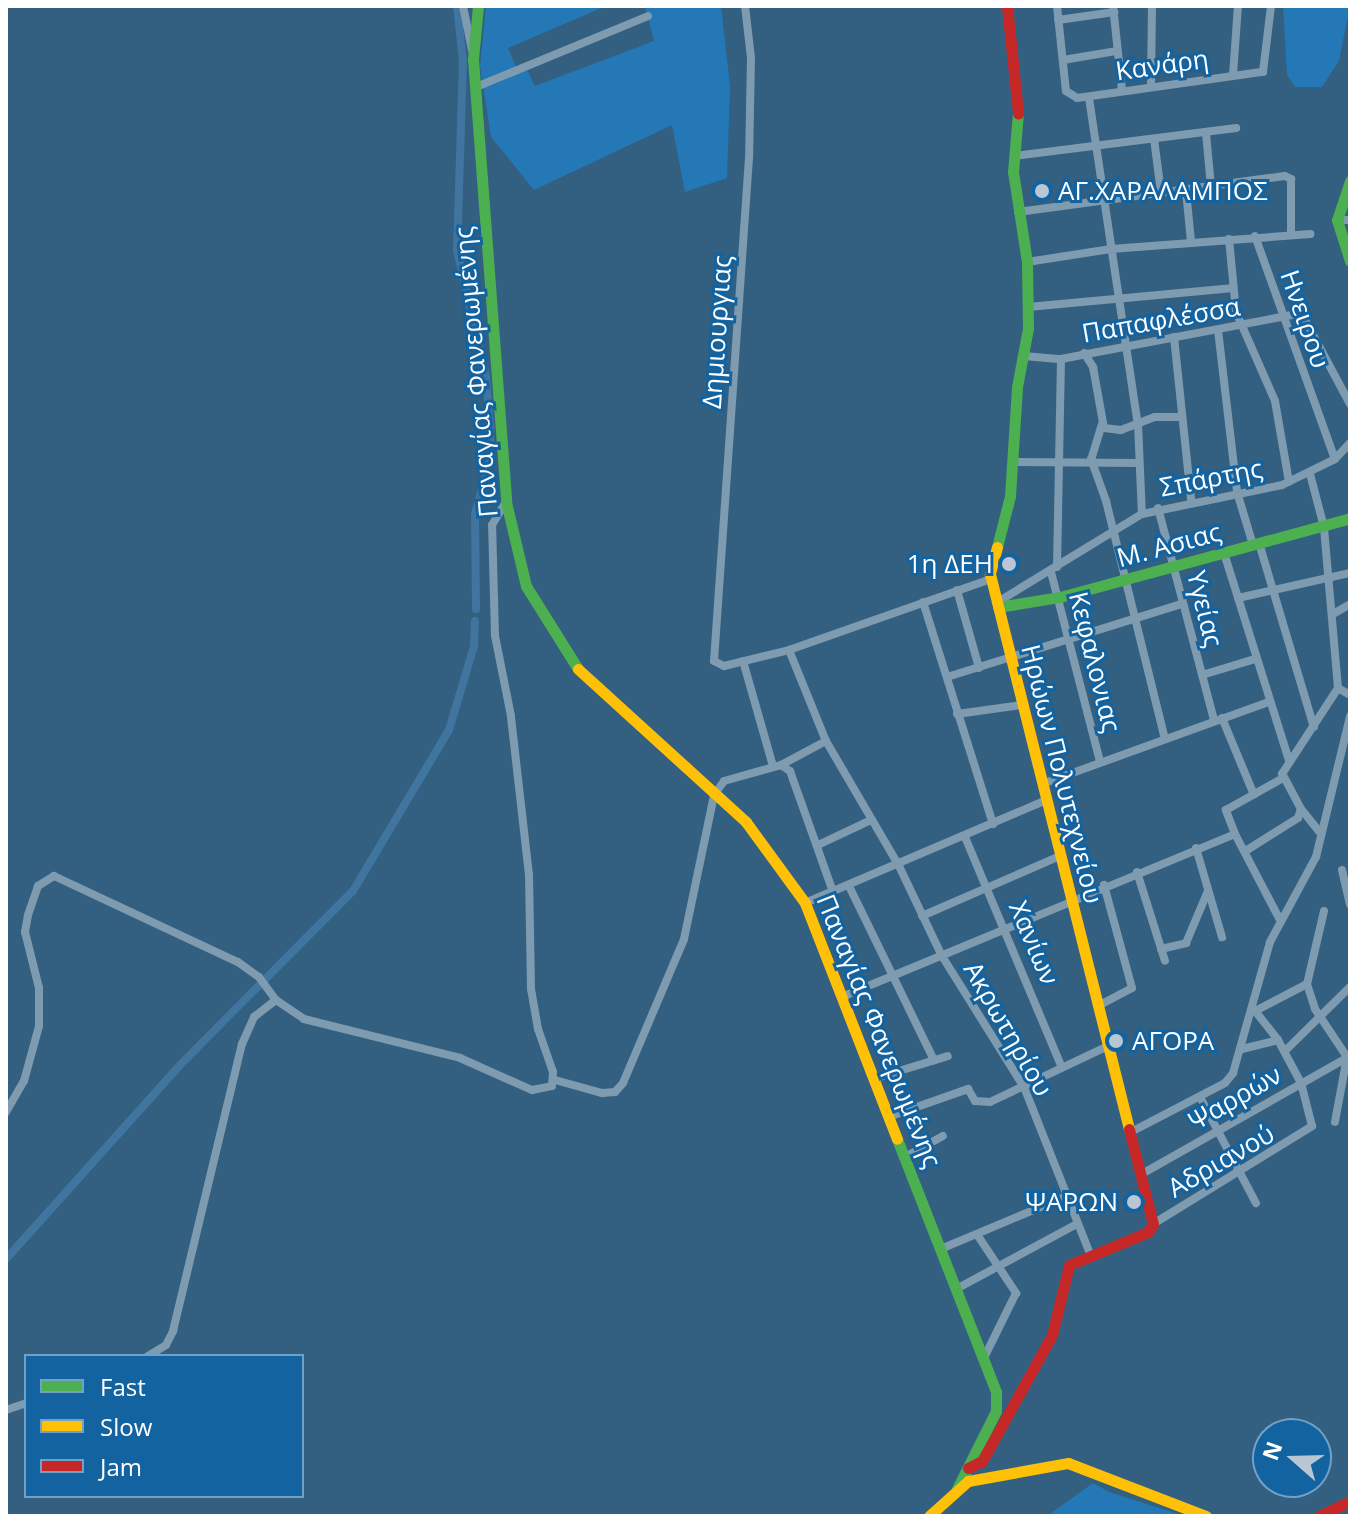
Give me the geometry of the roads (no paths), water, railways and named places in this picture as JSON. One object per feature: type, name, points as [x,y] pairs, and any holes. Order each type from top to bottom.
[{"type":"main road","name":"Παναγίας Φανερωμένης","points":[[478,6],[473,54],[506,502],[526,586],[545,623],[581,674],[746,822],[805,903],[985,1356],[998,1405],[957,1489]]},
{"type":"main road","name":"Ηρώων Πολυτεχνείου","points":[[1007,6],[1018,108],[1014,156],[1018,212],[1027,262],[1028,307],[1013,462],[991,579],[1153,1224]]},
{"type":"main road","points":[[1350,181],[1337,220],[1350,261]]},
{"type":"main road","name":"Μ. Ασιας","points":[[997,605],[1060,597],[1350,518]]},
{"type":"main road","points":[[968,1468],[982,1461],[1052,1335],[1069,1265],[1148,1232],[1153,1224]]},
{"type":"main road","points":[[929,1516],[957,1489],[983,1476],[1068,1463],[1206,1516]]},
{"type":"main road","points":[[1319,1516],[1347,1501]]},
{"type":"street","points":[[463,6],[473,54]]},
{"type":"street","name":"Δημιουργιας","points":[[743,661],[720,666],[714,661],[749,158],[751,58],[745,6]]},
{"type":"street","points":[[1057,6],[1063,60],[1117,51]]},
{"type":"street","points":[[1151,86],[1152,6]]},
{"type":"street","points":[[1233,75],[1238,6]]},
{"type":"street","name":"Κανάρη","points":[[1063,60],[1066,91],[1070,97],[1089,98],[1122,90],[1266,70],[1271,6]]},
{"type":"street","points":[[1058,20],[1114,9],[1122,90]]},
{"type":"street","points":[[476,87],[648,16]]},
{"type":"street","points":[[1089,98],[1138,424],[1142,514]]},
{"type":"street","points":[[1014,156],[1236,128]]},
{"type":"street","points":[[1206,133],[1211,187]]},
{"type":"street","points":[[1154,139],[1161,192]]},
{"type":"street","points":[[1018,212],[1289,176],[1291,235]]},
{"type":"street","points":[[1186,191],[1191,241]]},
{"type":"street","points":[[1337,220],[1350,220]]},
{"type":"street","points":[[1027,262],[1191,241],[1310,234]]},
{"type":"street","name":"Ηνειρου","points":[[1255,236],[1335,459]]},
{"type":"street","points":[[1229,239],[1231,288],[1242,326],[1275,401],[1289,482]]},
{"type":"street","points":[[1028,307],[1231,288]]},
{"type":"street","name":"Παπαφλέσσα","points":[[1024,356],[1061,359],[1125,343],[1282,318],[1304,318],[1350,404]]},
{"type":"street","points":[[1218,330],[1237,492],[1273,592],[1314,727]]},
{"type":"street","points":[[1174,337],[1191,500]]},
{"type":"street","points":[[1084,353],[1093,367],[1102,424],[1091,453],[1165,739]]},
{"type":"street","points":[[1054,569],[1061,359]]},
{"type":"street","points":[[1102,424],[1121,430],[1182,417]]},
{"type":"street","name":"Σπάρτης","points":[[997,605],[1114,535],[1142,514],[1191,500],[1289,482],[1335,459],[1350,443]]},
{"type":"street","points":[[1013,462],[1138,463]]},
{"type":"street","points":[[1280,920],[1247,850],[1235,834],[1226,810],[1283,778],[1289,761],[1338,688],[1324,527],[1310,474]]},
{"type":"street","points":[[506,502],[492,525],[495,636],[511,716],[529,875],[531,989],[555,1080]]},
{"type":"street","name":"Υγείας","points":[[1158,508],[1202,675],[1218,719],[1254,795]]},
{"type":"street","points":[[1224,553],[1289,761]]},
{"type":"street","name":"Κεφαλονιας","points":[[1054,569],[1100,762]]},
{"type":"street","points":[[1238,598],[1327,581],[1350,573]]},
{"type":"street","points":[[833,892],[790,771],[776,764],[743,661],[789,650],[991,579]]},
{"type":"street","points":[[957,590],[979,668]]},
{"type":"street","points":[[923,602],[993,824]]},
{"type":"street","points":[[947,677],[1182,604]]},
{"type":"street","points":[[1333,614],[1350,604]]},
{"type":"street","name":"Ακρωτηρίου","points":[[789,650],[826,741],[899,866],[942,956],[1024,1087],[1090,1254]]},
{"type":"street","points":[[1202,675],[1255,659]]},
{"type":"street","points":[[1338,688],[1350,695]]},
{"type":"street","points":[[1042,784],[1269,702]]},
{"type":"street","points":[[957,714],[1022,705]]},
{"type":"street","points":[[1129,1133],[1230,1078],[1255,1008],[1280,920],[1313,866],[1350,716]]},
{"type":"street","points":[[555,1080],[602,1093],[615,1092],[623,1083],[681,948],[714,795],[724,781],[776,764],[826,741]]},
{"type":"street","points":[[1283,778],[1301,809],[1321,834]]},
{"type":"street","points":[[805,903],[899,866],[1046,800]]},
{"type":"street","points":[[1247,850],[1293,825],[1301,809]]},
{"type":"street","points":[[818,845],[871,820]]},
{"type":"street","points":[[844,996],[1005,930],[1104,885],[1235,834]]},
{"type":"street","name":"Χανίων","points":[[965,837],[1061,1065]]},
{"type":"street","points":[[1196,848],[1222,937]]},
{"type":"street","points":[[922,916],[1060,856]]},
{"type":"street","points":[[1342,870],[1350,904]]},
{"type":"street","points":[[1137,872],[1165,961]]},
{"type":"street","points":[[6,1112],[24,1081],[38,1035],[39,988],[25,932],[38,886],[48,877],[147,917],[263,981],[276,1000],[304,1019],[460,1058],[532,1090],[547,1090],[555,1080]]},
{"type":"street","points":[[1098,1006],[1132,989],[1104,885]]},
{"type":"street","points":[[849,886],[890,978],[934,1060]]},
{"type":"street","points":[[1161,949],[1186,943],[1209,888]]},
{"type":"street","points":[[1324,911],[1307,984],[1320,1016],[1349,1056],[1335,1122]]},
{"type":"street","points":[[1255,1008],[1307,984]]},
{"type":"street","points":[[1285,1051],[1350,987]]},
{"type":"street","points":[[151,1354],[166,1345],[173,1331],[247,1029],[276,1000]]},
{"type":"street","points":[[1255,1008],[1285,1051],[1301,1083]]},
{"type":"street","points":[[1242,1049],[1278,1040]]},
{"type":"street","points":[[891,1116],[968,1089],[982,1103],[1024,1087],[1061,1065],[1108,1046]]},
{"type":"street","points":[[876,1078],[948,1056]]},
{"type":"street","name":"Ψαρρών","points":[[1140,1175],[1349,1056]]},
{"type":"street","name":"Αδριανού","points":[[1153,1224],[1309,1132],[1312,1119],[1301,1083]]},
{"type":"street","points":[[1200,1097],[1220,1129],[1256,1203]]},
{"type":"street","points":[[907,1156],[943,1136]]},
{"type":"street","points":[[943,1248],[978,1236],[1067,1196]]},
{"type":"street","points":[[958,1288],[998,1263],[1077,1224]]},
{"type":"street","points":[[978,1236],[998,1263],[1016,1300],[985,1356]]},
{"type":"waterway","points":[[457,6],[463,61],[457,250],[486,377],[490,426],[490,460],[475,514],[476,609]]},
{"type":"waterway","points":[[6,1259],[180,1065],[353,891],[449,730],[474,646],[475,621]]},
{"type":"place","name":"ΑΓ.ΧΑΡΑΛΑΜΠΟΣ","points":[[1042,191]]},
{"type":"place","name":"1η ΔΕΗ","points":[[1009,564]]},
{"type":"place","name":"ΑΓΟΡΑ","points":[[1116,1041]]},
{"type":"place","name":"ΨΑΡΩΝ","points":[[1134,1202]]}]
